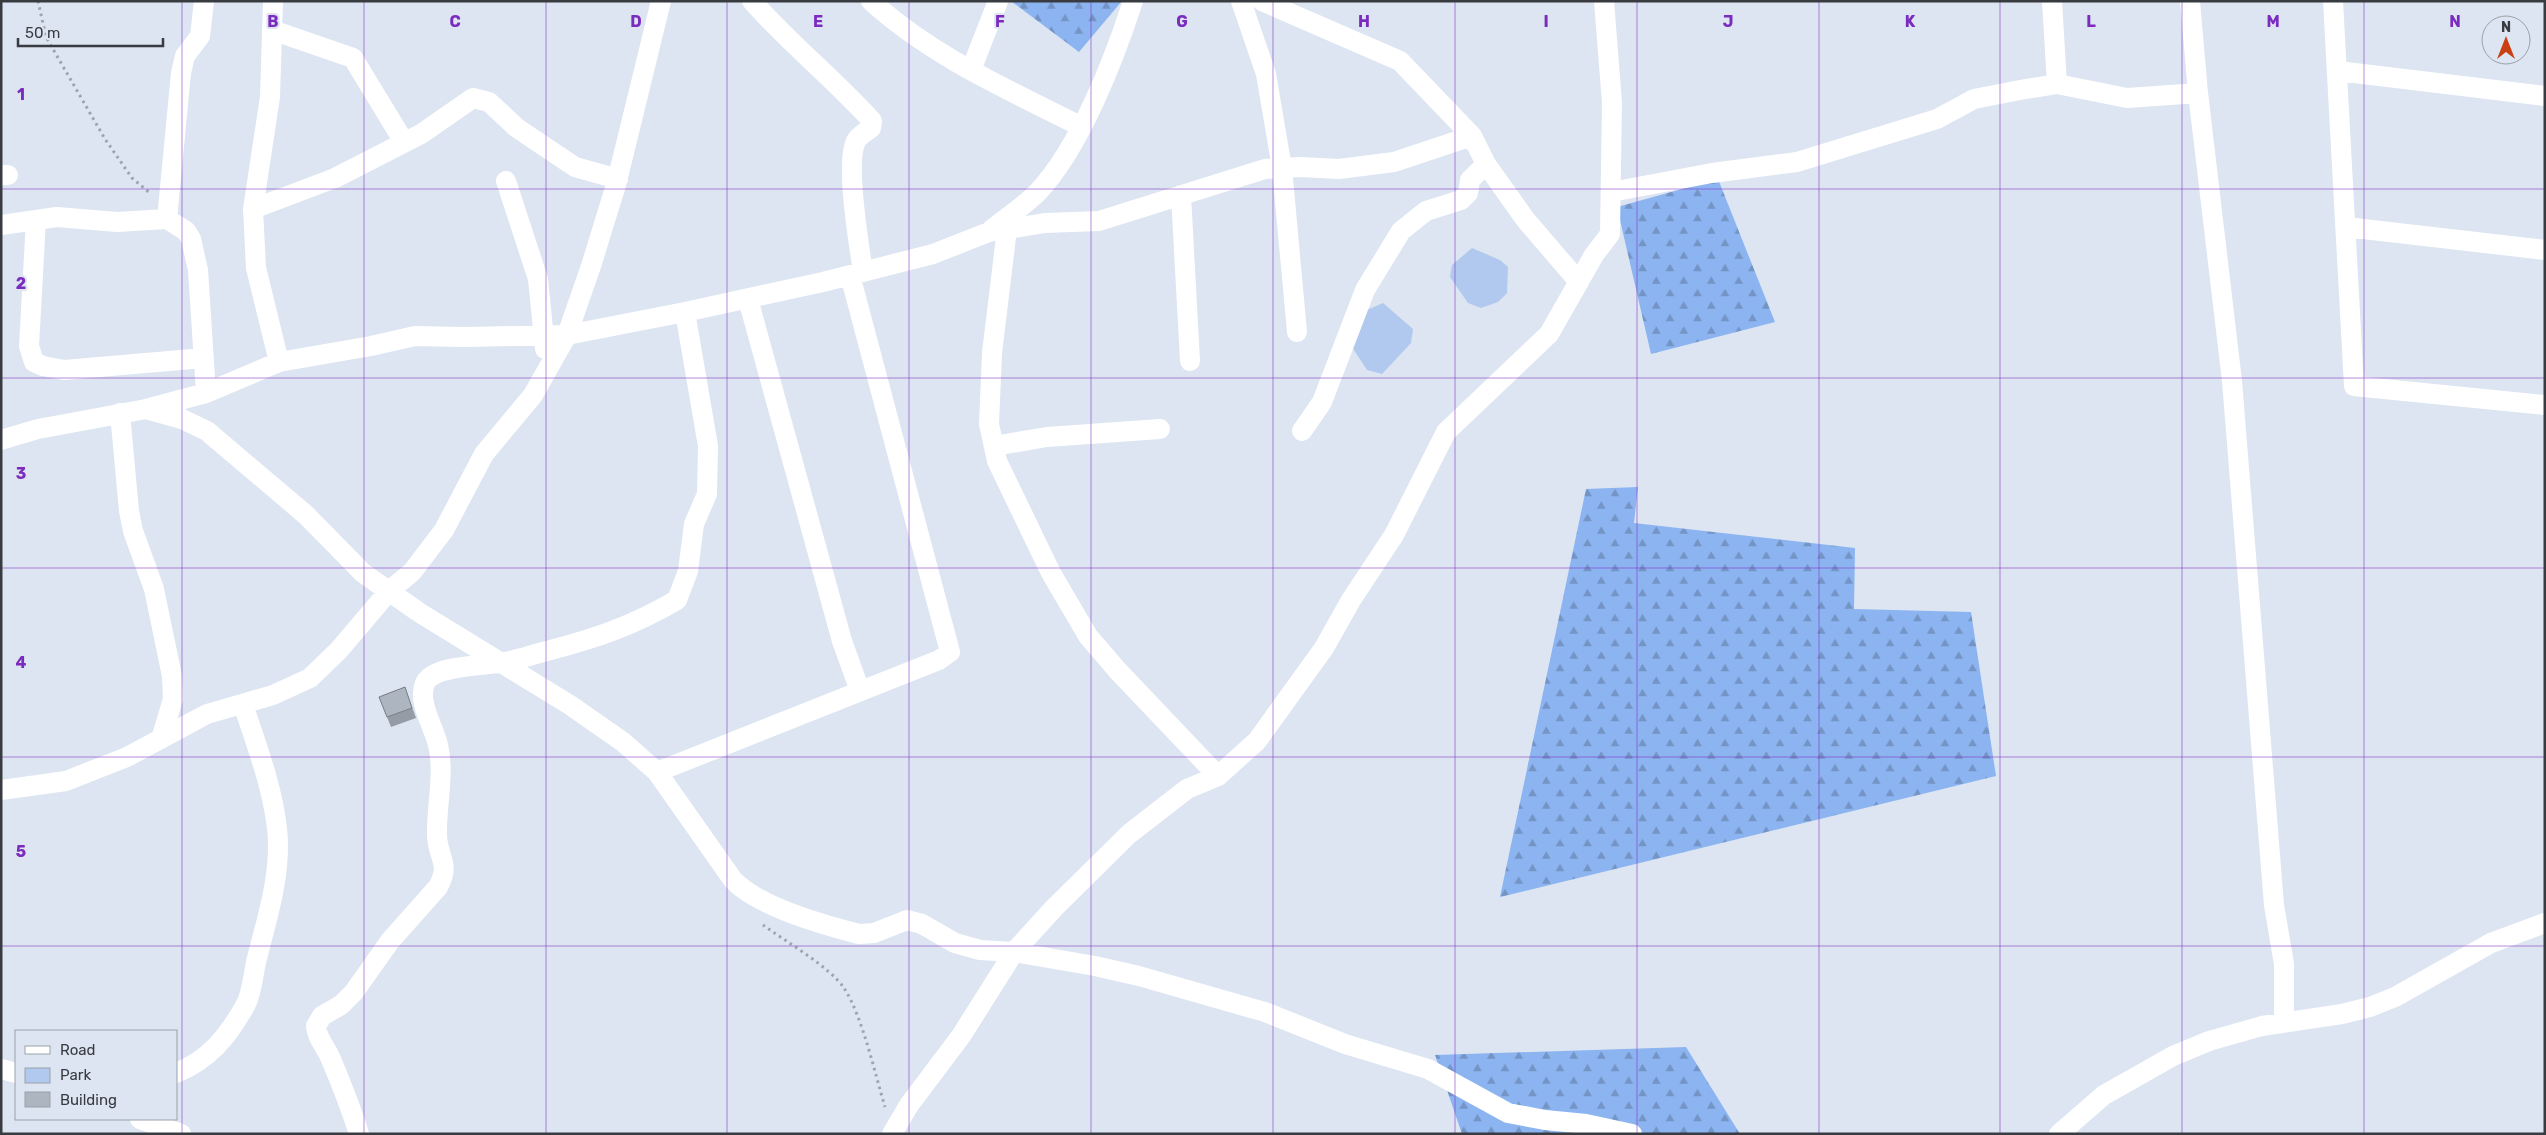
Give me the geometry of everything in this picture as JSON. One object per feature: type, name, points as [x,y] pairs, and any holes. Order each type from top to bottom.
[{"type":"street","points":[[162,219],[181,72],[185,56],[200,36],[204,1]]},
{"type":"street","points":[[273,1],[270,97],[253,210],[256,268],[278,362]]},
{"type":"street","points":[[1,790],[66,781],[127,757],[207,714],[273,695],[310,678],[339,650],[389,591],[412,572],[444,530],[484,454],[533,395],[567,334],[593,260],[618,179],[660,1]]},
{"type":"street","points":[[656,772],[939,660],[950,652],[856,274],[853,151],[858,138],[871,128],[872,121],[839,85],[777,30],[752,1]]},
{"type":"street","points":[[871,1],[888,17],[971,70],[1082,126]]},
{"type":"street","points":[[971,70],[998,1]]},
{"type":"street","points":[[1133,1],[1123,31],[1082,126],[1063,161],[1037,192],[998,230],[989,424],[997,461],[1051,573],[1088,636],[1118,671],[1218,776]]},
{"type":"street","points":[[1241,1],[1266,74],[1282,168],[1297,332]]},
{"type":"street","points":[[1262,1],[1400,61],[1472,136],[1486,164],[1525,219],[1579,282]]},
{"type":"street","points":[[893,1133],[909,1106],[961,1036],[1014,952],[1129,834],[1186,789],[1218,776],[1257,741],[1324,648],[1351,600],[1394,535],[1446,432],[1549,334],[1594,256],[1610,234],[1612,103],[1604,1]]},
{"type":"street","points":[[2052,1],[2057,84]]},
{"type":"street","points":[[2190,1],[2198,93],[2232,381],[2274,905],[2284,964],[2284,1022]]},
{"type":"street","points":[[2333,1],[2354,386],[2545,405]]},
{"type":"street","points":[[272,30],[353,58],[404,142]]},
{"type":"street","points":[[2338,71],[2545,96]]},
{"type":"street","points":[[1611,192],[1712,173],[1796,162],[1937,118],[1974,99],[2057,84],[2128,98],[2198,93]]},
{"type":"street","points":[[253,210],[335,178],[404,142],[473,98],[489,102],[516,128],[545,150],[575,167],[618,179]]},
{"type":"street","points":[[1,440],[38,429],[146,409],[206,393],[278,362],[371,346],[415,336],[544,336],[567,334],[685,312],[856,274],[933,254],[998,230],[1045,223],[1099,221],[1265,169],[1339,169],[1394,162],[1472,136]]},
{"type":"street","points":[[1302,431],[1322,402],[1365,290],[1400,231],[1426,211],[1461,200],[1468,193],[1470,180],[1486,164]]},
{"type":"street","points":[[506,181],[538,279],[547,371]]},
{"type":"street","points":[[1181,195],[1190,361]]},
{"type":"street","points":[[1,224],[57,217],[117,222],[162,219],[186,231],[193,247],[198,270],[206,393]]},
{"type":"street","points":[[36,220],[29,346],[34,362],[43,366],[64,370],[204,358]]},
{"type":"street","points":[[2346,227],[2545,250]]},
{"type":"street","points":[[748,298],[842,641],[860,691]]},
{"type":"street","points":[[360,1134],[349,1101],[328,1053],[317,1035],[316,1026],[322,1016],[341,1005],[354,992],[390,941],[444,877],[444,860],[437,838],[439,747],[422,692],[431,676],[442,670],[501,663],[595,638],[640,621],[677,600],[688,571],[694,524],[707,494],[708,446],[685,312]]},
{"type":"street","points":[[146,409],[182,419],[207,431],[306,515],[363,573],[501,663],[570,705],[623,742],[656,772],[733,880],[745,892],[773,905],[859,934],[874,933],[907,920],[922,924],[955,943],[980,950],[1014,952],[1140,976],[1265,1012],[1345,1044],[1428,1069],[1508,1113],[1545,1120],[1586,1124],[1632,1134]]},
{"type":"street","points":[[120,413],[129,511],[133,531],[154,589],[172,676],[173,699],[161,739]]},
{"type":"street","points":[[994,446],[1047,437],[1160,429]]},
{"type":"street","points":[[178,1072],[196,1064],[212,1052],[225,1038],[246,1004],[277,872],[277,830],[273,800],[244,704]]},
{"type":"street","points":[[2059,1134],[2104,1095],[2173,1056],[2209,1041],[2284,1022],[2342,1014],[2370,1007],[2396,997],[2491,944],[2545,923]]},
{"type":"street","points":[[1,1069],[15,1073]]},
{"type":"street","points":[[143,1120],[181,1134]]},
{"type":"path","points":[[38,1],[46,38],[105,139],[132,178],[152,195],[162,219]]},
{"type":"path","points":[[759,922],[828,971],[843,987],[852,1004],[893,1133]]},
{"type":"green space","points":[[1011,1],[1122,1],[1079,52]]},
{"type":"green space","points":[[1718,179],[1775,322],[1651,354],[1617,207]]},
{"type":"green space","points":[[1472,248],[1500,260],[1508,267],[1507,293],[1498,302],[1481,308],[1468,303],[1450,277],[1452,265]]},
{"type":"green space","points":[[1383,303],[1413,329],[1411,343],[1382,374],[1367,370],[1348,341],[1360,313]]},
{"type":"green space","points":[[1638,487],[1634,523],[1855,548],[1854,609],[1971,612],[1996,776],[1500,897],[1586,489]]},
{"type":"green space","points":[[1686,1047],[1740,1134],[1462,1134],[1435,1055]]},
{"type":"building","points":[[405,687],[412,708],[387,717],[379,697]]}]
